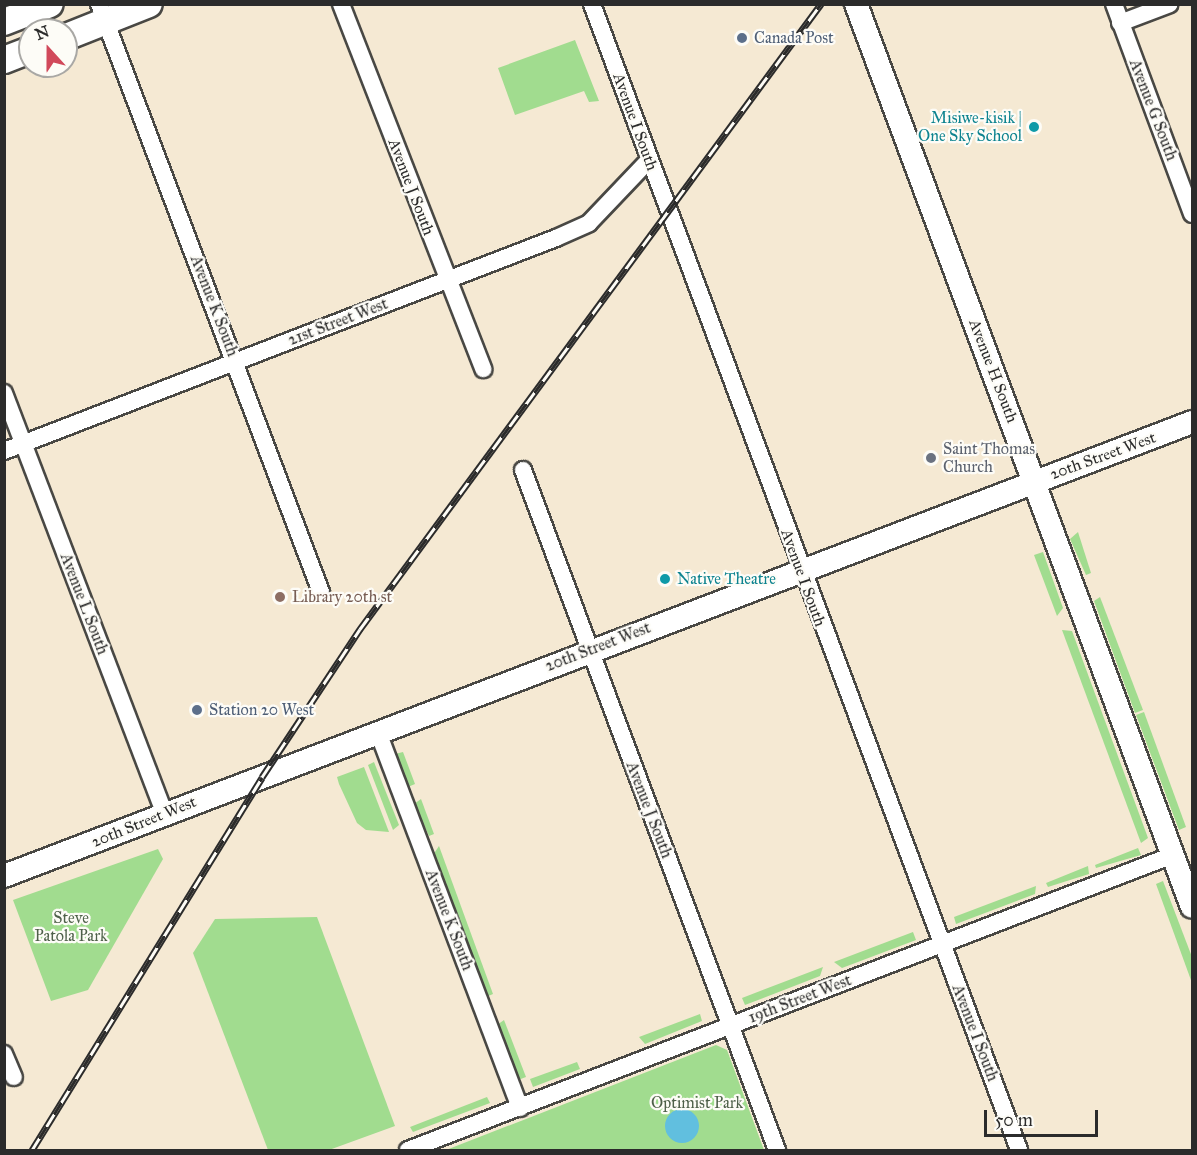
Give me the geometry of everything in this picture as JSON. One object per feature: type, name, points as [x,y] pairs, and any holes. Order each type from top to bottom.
[{"type":"main road","points":[[4,22],[50,4]]},
{"type":"main road","points":[[78,29],[103,13],[149,4]]},
{"type":"main road","name":"Avenue H South","points":[[856,4],[1034,481],[1183,851],[1192,907]]},
{"type":"main road","name":"20th Street West","points":[[4,876],[1192,422]]},
{"type":"street","name":"Avenue J South","points":[[340,4],[446,280],[483,369]]},
{"type":"street","name":"Avenue I South","points":[[592,4],[650,159],[670,226],[1019,1150]]},
{"type":"street","name":"Avenue G South","points":[[1113,4],[1192,214]]},
{"type":"street","points":[[1120,23],[1170,4]]},
{"type":"street","name":"Avenue K South","points":[[103,13],[321,592]]},
{"type":"street","name":"21st Street West","points":[[4,451],[589,223],[650,159]]},
{"type":"street","name":"Avenue L South","points":[[4,393],[165,814]]},
{"type":"street","name":"Avenue J South","points":[[522,470],[777,1150]]},
{"type":"street","name":"Avenue K South","points":[[378,732],[520,1108]]},
{"type":"street","name":"19th Street West","points":[[408,1150],[1183,851]]},
{"type":"street","points":[[4,1054],[14,1077]]},
{"type":"green space","points":[[575,40],[599,101],[589,102],[584,91],[515,115],[498,68]]},
{"type":"green space","points":[[1078,532],[1091,573],[1086,575],[1070,539]]},
{"type":"green space","points":[[1043,552],[1063,608],[1057,616],[1034,555]]},
{"type":"green space","points":[[1100,597],[1143,710],[1135,713],[1094,601]]},
{"type":"green space","points":[[1062,630],[1072,631],[1148,838],[1141,843]]},
{"type":"green space","points":[[1144,712],[1186,827],[1179,830],[1136,715]]},
{"type":"green space","points":[[403,752],[415,784],[408,787],[395,754]]},
{"type":"green space","points":[[374,762],[399,825],[393,830],[368,765]]},
{"type":"green space","points":[[364,767],[389,832],[366,830],[357,823],[339,784],[337,777]]},
{"type":"green space","points":[[421,799],[434,834],[429,836],[414,804]]},
{"type":"green space","points":[[439,846],[493,994],[486,997],[433,855]]},
{"type":"green space","points":[[1138,848],[1141,855],[1096,868],[1095,865]]},
{"type":"green space","name":"Steve Patola Park","points":[[158,849],[163,859],[88,990],[51,1001],[13,900]]},
{"type":"green space","points":[[1088,866],[1089,874],[1048,887],[1046,883]]},
{"type":"green space","points":[[1163,881],[1192,957],[1192,983],[1156,884]]},
{"type":"green space","points":[[1036,886],[1035,894],[956,924],[954,917]]},
{"type":"green space","points":[[317,917],[395,1126],[329,1150],[268,1150],[193,953],[215,919]]},
{"type":"green space","points":[[913,932],[916,940],[842,968],[834,962]]},
{"type":"green space","points":[[823,967],[820,976],[745,1005],[742,998]]},
{"type":"green space","points":[[700,1014],[702,1021],[645,1044],[639,1037]]},
{"type":"green space","points":[[504,1020],[526,1077],[518,1080],[497,1025]]},
{"type":"green space","name":"Optimist Park","points":[[716,1045],[727,1050],[764,1150],[446,1150]]},
{"type":"green space","points":[[577,1062],[580,1069],[533,1087],[530,1079]]},
{"type":"green space","points":[[487,1097],[490,1103],[413,1132],[410,1127]]},
{"type":"water","points":[[682,1109],[694,1114],[699,1126],[694,1138],[682,1143],[670,1138],[665,1126],[670,1114]]},
{"type":"railway","points":[[32,1150],[262,777],[360,629],[821,4]]},
{"type":"place","name":"Canada Post","points":[[742,38]]},
{"type":"place","name":"Misiwe-kisik | One Sky School","points":[[1034,127]]},
{"type":"place","name":"Saint Thomas Church","points":[[931,458]]},
{"type":"place","name":"Native Theatre","points":[[665,579]]},
{"type":"place","name":"Library 20th st","points":[[280,597]]},
{"type":"place","name":"Station 20 West","points":[[197,710]]}]
